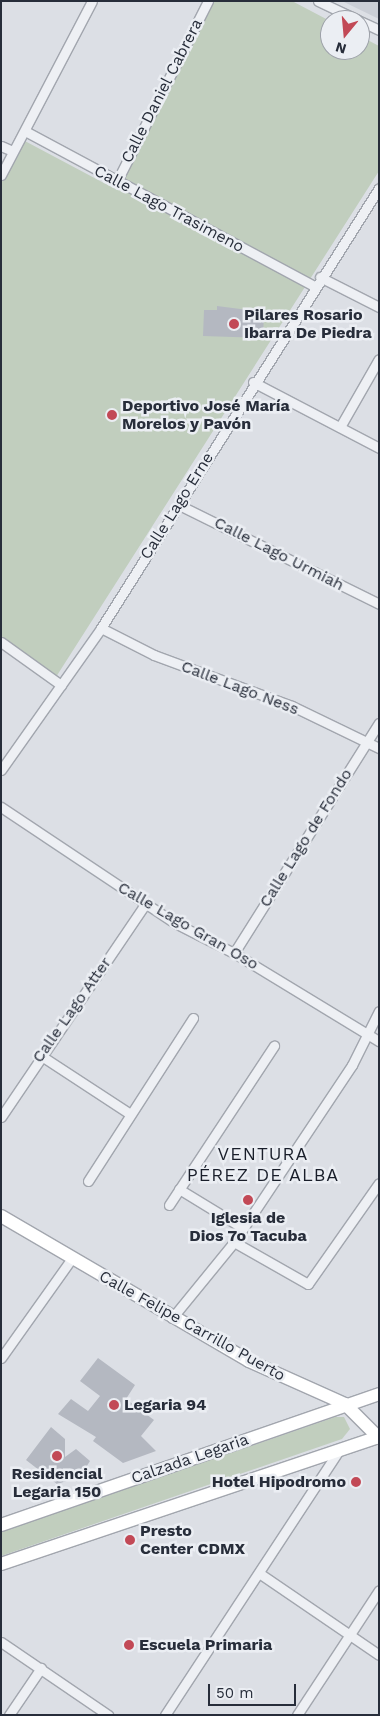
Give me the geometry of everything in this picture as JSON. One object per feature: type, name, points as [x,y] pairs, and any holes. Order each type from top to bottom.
[{"type":"main road","name":"Calle Felipe Carrillo Puerto","points":[[1,1216],[172,1318],[249,1361],[345,1404],[378,1438]]},
{"type":"main road","name":"Calzada Legaria","points":[[1,1525],[345,1404],[379,1394]]},
{"type":"main road","points":[[1,1564],[378,1438]]},
{"type":"street","points":[[1,175],[92,1]]},
{"type":"street","name":"Calle Daniel Cabrera","points":[[117,181],[208,1]]},
{"type":"street","points":[[318,1],[337,10]]},
{"type":"street","name":"Calle Lago Trasimeno","points":[[25,131],[314,286]]},
{"type":"street","points":[[1,146],[14,152]]},
{"type":"street","name":"Calle Lago Erne","points":[[1,770],[101,628],[179,505],[253,382],[379,188]]},
{"type":"street","points":[[320,277],[379,307]]},
{"type":"street","points":[[340,427],[379,359]]},
{"type":"street","points":[[253,382],[379,448]]},
{"type":"street","name":"Calle Lago Urmiah","points":[[179,505],[379,604]]},
{"type":"street","name":"Calle Lago Ness","points":[[101,628],[154,655],[292,706],[379,748]]},
{"type":"street","points":[[1,642],[61,685]]},
{"type":"street","name":"Calle Lago de Fondo","points":[[234,953],[379,723]]},
{"type":"street","name":"Calle Lago Gran Oso","points":[[1,807],[145,904],[234,953],[379,1041]]},
{"type":"street","name":"Calle Lago Atter","points":[[1,1117],[40,1055],[145,904]]},
{"type":"street","points":[[172,1318],[234,1242],[352,1065],[379,1012]]},
{"type":"street","points":[[88,1181],[193,1018]]},
{"type":"street","points":[[169,1205],[274,1046]]},
{"type":"street","points":[[40,1055],[130,1114]]},
{"type":"street","points":[[234,1242],[308,1284],[379,1183]]},
{"type":"street","points":[[179,1189],[243,1228]]},
{"type":"street","points":[[1,1358],[72,1258]]},
{"type":"street","points":[[164,1715],[338,1452]]},
{"type":"street","points":[[259,1573],[379,1655]]},
{"type":"street","points":[[297,1715],[379,1590]]},
{"type":"street","points":[[1,1642],[108,1715]]},
{"type":"street","points":[[10,1715],[41,1668]]},
{"type":"shaded area","points":[[342,1],[379,1],[379,19],[370,15],[370,10],[360,10]]},
{"type":"green space","name":"Deportivo José María Morelos y Pavón","points":[[212,1],[292,1],[320,16],[320,60],[370,60],[370,41],[379,46],[379,171],[56,677],[1,639],[1,181],[23,140],[117,190]]},
{"type":"green space","points":[[335,1417],[344,1417],[350,1429],[342,1439],[1,1556],[1,1532]]},
{"type":"building","name":"Pilares Rosario Ibarra De Piedra","points":[[217,306],[264,312],[263,338],[203,336],[204,310],[217,310]]},
{"type":"building","name":"Legaria 94","points":[[98,1358],[135,1385],[126,1399],[154,1420],[141,1436],[156,1451],[123,1463],[93,1441],[96,1437],[58,1414],[71,1399],[88,1411],[100,1396],[80,1381]]},
{"type":"building","name":"Residencial Legaria 150","points":[[51,1427],[65,1439],[65,1457],[76,1449],[90,1461],[80,1477],[57,1484],[26,1460]]},
{"type":"place","name":"Pilares Rosario Ibarra De Piedra","points":[[234,324]]},
{"type":"place","name":"Deportivo José María Morelos y Pavón","points":[[112,415]]},
{"type":"place","name":"Iglesia de Dios 7o Tacuba","points":[[248,1200]]},
{"type":"place","name":"Legaria 94","points":[[114,1405]]},
{"type":"place","name":"Residencial Legaria 150","points":[[57,1456]]},
{"type":"place","name":"Hotel Hipodromo","points":[[356,1482]]},
{"type":"place","name":"Presto Center CDMX","points":[[130,1540]]},
{"type":"place","name":"Escuela Primaria","points":[[129,1645]]},
{"type":"district","name":"VENTURA PÉREZ DE ALBA","points":[[263,1165]]}]
